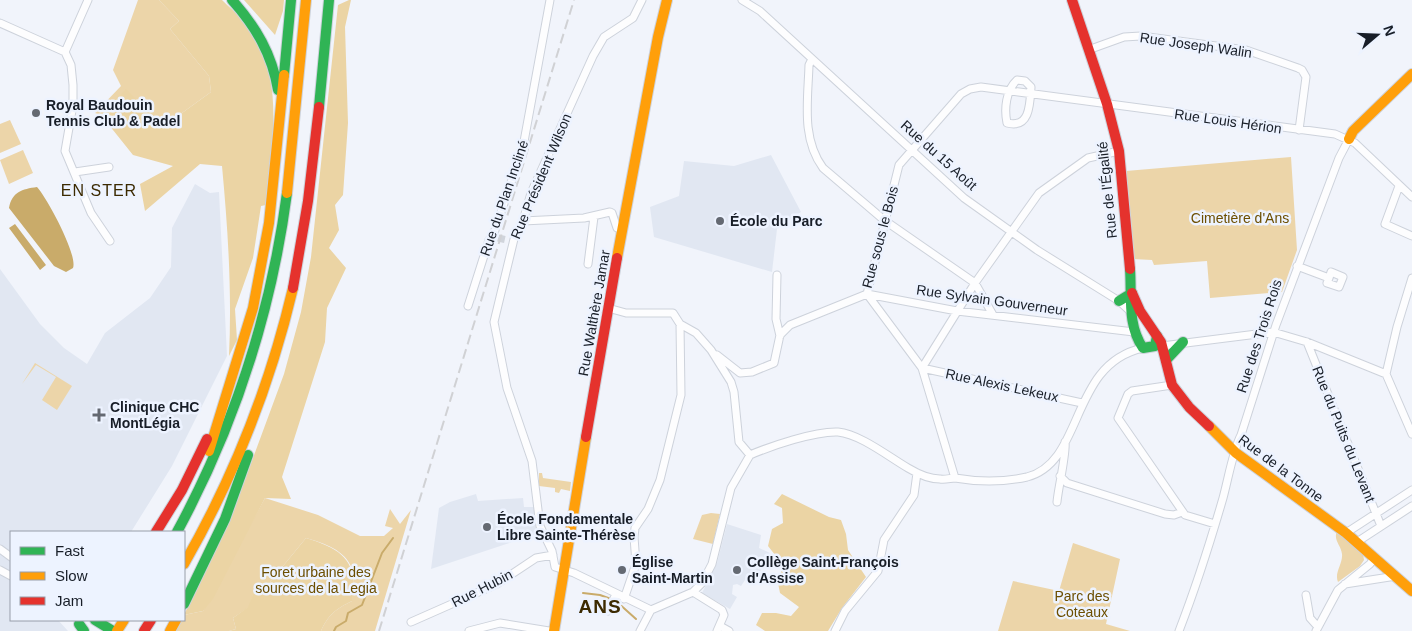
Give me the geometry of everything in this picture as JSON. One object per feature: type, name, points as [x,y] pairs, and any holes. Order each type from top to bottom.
[{"type":"main road","points":[[232,0],[256,28],[270,54],[279,101],[278,145]]},
{"type":"main road","points":[[207,473],[206,460],[253,308],[270,222],[291,0]]},
{"type":"main road","points":[[178,531],[207,473],[239,396],[255,350],[273,278],[286,199],[306,0]]},
{"type":"main road","points":[[185,562],[213,513],[248,435],[278,349],[301,245],[309,197],[329,0]]},
{"type":"main road","name":"Rue Walthère Jamar","points":[[554,631],[608,308],[658,37],[667,0]]},
{"type":"main road","name":"Rue de l'Égalité","points":[[1072,0],[1107,104],[1119,151],[1134,315],[1157,336],[1146,343]]},
{"type":"main road","name":"Rue des Trois Rois","points":[[1349,139],[1353,131],[1412,74]]},
{"type":"main road","points":[[1119,301],[1132,294]]},
{"type":"main road","points":[[1134,315],[1146,343]]},
{"type":"main road","points":[[1166,360],[1183,342]]},
{"type":"main road","name":"Rue de la Tonne","points":[[1146,343],[1166,360],[1172,385],[1190,407],[1236,453],[1346,533],[1412,591]]},
{"type":"main road","points":[[157,531],[196,464],[229,388]]},
{"type":"main road","points":[[185,602],[238,486],[248,456],[248,435]]},
{"type":"main road","points":[[96,621],[115,631],[123,621]]},
{"type":"street","points":[[65,52],[88,0]]},
{"type":"street","name":"Rue du Plan Incliné","points":[[468,306],[488,240],[495,237],[523,146],[550,0]]},
{"type":"street","name":"Rue Président Wilson","points":[[564,571],[555,567],[553,555],[539,521],[532,461],[505,378],[494,322],[510,241],[523,221],[533,188],[599,44],[604,37],[633,18],[642,0]]},
{"type":"street","name":"Rue du 15 Août","points":[[742,0],[760,11],[964,198],[1012,232],[1119,301],[1134,315]]},
{"type":"street","points":[[0,24],[65,52],[71,66],[74,85],[73,105],[65,150],[90,214],[110,241]]},
{"type":"street","name":"Rue Joseph Walin","points":[[1088,50],[1124,37],[1141,36],[1246,50],[1298,68],[1302,70],[1306,77],[1299,130]]},
{"type":"street","points":[[812,59],[809,65],[808,134],[813,154],[822,168],[884,220],[976,284],[993,316]]},
{"type":"street","points":[[1017,80],[1025,81],[1031,87],[1031,96],[1028,116],[1024,123],[1017,126],[1008,123],[1005,114],[1009,87],[1017,80]]},
{"type":"street","name":"Rue sous le Bois","points":[[780,336],[790,325],[867,294],[899,165],[962,94],[970,89],[981,88],[1009,92]]},
{"type":"street","name":"Rue Louis Hérion","points":[[1009,92],[1335,134],[1349,139]]},
{"type":"street","points":[[1349,139],[1412,197]]},
{"type":"street","name":"Rue des Trois Rois","points":[[1179,631],[1215,524],[1236,453],[1236,444],[1242,435],[1273,332],[1339,158],[1349,139]]},
{"type":"street","points":[[922,368],[957,311],[1039,192],[1088,158],[1119,151]]},
{"type":"street","points":[[75,172],[109,167]]},
{"type":"street","points":[[1399,186],[1385,224],[1412,236]]},
{"type":"street","points":[[523,221],[594,217],[612,213],[615,224],[623,230]]},
{"type":"street","points":[[588,264],[594,217]]},
{"type":"street","points":[[1297,266],[1329,278]]},
{"type":"street","points":[[680,324],[696,334],[711,350],[740,374],[752,372],[774,363],[780,336],[776,319],[777,275]]},
{"type":"street","points":[[1412,278],[1397,327],[1386,374],[1412,434]]},
{"type":"street","points":[[867,294],[922,368],[955,478]]},
{"type":"street","name":"Rue Sylvain Gouverneur","points":[[867,294],[957,311],[1114,330],[1146,343],[1183,342],[1273,332]]},
{"type":"street","points":[[608,308],[626,313],[668,311],[676,315],[680,324],[681,394],[660,480],[648,509],[636,528],[634,537],[636,564],[624,599]]},
{"type":"street","points":[[1114,330],[1134,315]]},
{"type":"street","points":[[1273,332],[1307,342],[1386,374]]},
{"type":"street","name":"Rue du Puits du Levant","points":[[1307,342],[1381,526]]},
{"type":"street","points":[[640,631],[651,610],[692,592],[702,583],[712,564],[731,488],[750,455],[806,437],[838,432],[862,440],[917,473],[934,479],[955,478],[965,482],[1029,476],[1049,466],[1065,442],[1092,384],[1102,372],[1132,350],[1146,343]]},
{"type":"street","points":[[711,350],[731,382],[734,392],[739,442],[750,455]]},
{"type":"street","name":"Rue Alexis Lekeux","points":[[922,368],[1082,403]]},
{"type":"street","points":[[1172,385],[1132,391],[1128,394],[1118,418],[1182,512],[1185,515],[1215,524]]},
{"type":"street","points":[[1057,502],[1066,448],[1065,442]]},
{"type":"street","points":[[834,631],[845,611],[878,571],[884,540],[916,492],[917,473]]},
{"type":"street","points":[[1060,476],[1067,483],[1143,507],[1174,515],[1182,512]]},
{"type":"street","points":[[1346,533],[1412,490]]},
{"type":"street","points":[[1357,542],[1412,506]]},
{"type":"street","name":"Rue Hubin","points":[[411,622],[497,584],[536,558],[553,555]]},
{"type":"street","points":[[1306,595],[1310,618],[1317,629],[1338,590],[1370,564],[1375,557]]},
{"type":"street","points":[[564,571],[574,573],[624,599],[651,610]]},
{"type":"street","points":[[1345,584],[1396,576]]},
{"type":"street","points":[[692,592],[722,610],[724,615],[718,628],[729,631]]},
{"type":"street","points":[[608,611],[616,594]]},
{"type":"street","points":[[79,625],[96,621]]},
{"type":"street","points":[[469,631],[500,624],[549,631]]},
{"type":"shaded area","name":"École du Parc","points":[[771,155],[801,212],[777,229],[772,272],[654,237],[650,207],[679,196],[684,161],[734,166]]},
{"type":"shaded area","name":"Clinique CHC MontLégia","points":[[195,184],[210,193],[219,192],[227,356],[172,466],[132,531],[10,531],[10,574],[0,568],[0,269],[40,324],[64,348],[87,364],[105,333],[150,298],[171,267],[172,228]]},
{"type":"shaded area","points":[[37,187],[48,202],[71,251],[73,268],[66,272],[54,266],[9,208],[10,203],[18,192]]},
{"type":"shaded area","points":[[15,224],[46,265],[40,270],[9,228]]},
{"type":"shaded area","name":"École Fondamentale Libre Sainte-Thérèse","points":[[476,494],[478,501],[523,498],[524,507],[534,507],[539,533],[431,569],[439,508],[450,502]]},
{"type":"shaded area","name":"Collège Saint-François d'Assise","points":[[727,524],[761,535],[759,548],[770,553],[755,581],[747,577],[741,586],[733,585],[732,594],[737,597],[730,609],[702,593],[717,563]]},
{"type":"shaded area","points":[[0,571],[10,577],[10,621],[59,621],[68,631],[0,631]]},
{"type":"green space","points":[[138,0],[159,0],[179,21],[170,29],[209,76],[211,92],[164,126],[126,90],[101,115],[95,113],[121,86],[113,70]]},
{"type":"green space","points":[[159,0],[222,0],[253,32],[265,57],[270,77],[273,98],[273,120],[266,205],[261,206],[253,258],[235,309],[237,340],[229,356],[229,261],[222,166],[200,164],[145,211],[140,184],[173,166],[133,155],[101,115],[126,89],[164,126],[211,92],[209,76],[170,29],[179,21]]},
{"type":"green space","points":[[244,0],[284,0],[283,11],[275,35]]},
{"type":"green space","points":[[351,0],[345,27],[348,123],[343,195],[335,205],[339,230],[329,248],[346,268],[327,308],[325,342],[282,477],[291,499],[265,498],[213,599],[203,611],[185,615],[236,504],[284,374],[301,312],[311,257],[338,5]]},
{"type":"green space","points":[[10,120],[21,144],[0,153],[0,124]]},
{"type":"green space","points":[[23,150],[33,173],[9,184],[0,160]]},
{"type":"green space","name":"Cimetière d'Ans","points":[[1291,157],[1297,250],[1282,292],[1210,298],[1207,261],[1154,265],[1152,260],[1133,259],[1126,171]]},
{"type":"green space","points":[[35,363],[72,386],[57,410],[42,400],[56,377],[36,365],[22,384]]},
{"type":"green space","points":[[539,473],[542,473],[543,478],[571,482],[570,491],[561,489],[559,493],[555,492],[555,488],[539,486]]},
{"type":"green space","points":[[782,494],[829,517],[841,520],[846,534],[848,550],[866,577],[842,608],[828,631],[765,631],[756,625],[762,613],[791,616],[799,607],[780,593],[778,583],[783,565],[768,546],[772,529],[783,523],[782,508],[774,504]]},
{"type":"green space","points":[[265,498],[318,515],[360,536],[384,536],[393,528],[385,526],[390,509],[400,524],[411,510],[375,631],[321,631],[333,613],[352,601],[353,572],[349,562],[339,552],[306,538],[270,582],[255,589],[249,607],[233,618],[236,629],[229,631],[175,631],[180,621],[185,621],[185,615],[203,611]]},
{"type":"green space","points":[[720,514],[713,544],[693,539],[702,515]]},
{"type":"green space","points":[[1337,531],[1363,554],[1364,560],[1360,566],[1338,582],[1337,575],[1342,554],[1336,537]]},
{"type":"green space","name":"Foret urbaine des sources de la Legia","points":[[306,538],[329,547],[345,559],[350,566],[353,576],[352,601],[333,613],[321,631],[229,631],[236,629],[233,618],[248,607],[255,589],[270,582]]},
{"type":"green space","name":"Parc des Coteaux","points":[[1073,543],[1120,559],[1106,624],[1130,631],[998,631],[1013,581],[1059,591]]},
{"type":"waterway","points":[[334,631],[336,627],[346,621],[348,613],[362,605],[382,553],[393,538]]},
{"type":"waterway","points":[[583,593],[600,595],[611,599]]},
{"type":"waterway","points":[[617,602],[636,619]]},
{"type":"tunnel","points":[[498,238],[507,240]]},
{"type":"railway","points":[[379,631],[574,0]]},
{"type":"traffic: fast","points":[[232,0],[256,31],[262,42],[272,65],[278,90]]},
{"type":"traffic: fast","points":[[284,75],[291,0]]},
{"type":"traffic: fast","points":[[319,107],[329,0]]},
{"type":"traffic: fast","points":[[178,531],[198,492],[216,451],[248,368],[271,282],[287,193]]},
{"type":"traffic: fast","points":[[1130,269],[1132,320],[1138,339],[1143,348],[1155,346],[1157,336]]},
{"type":"traffic: fast","points":[[1119,301],[1132,293]]},
{"type":"traffic: fast","points":[[1166,360],[1183,342]]},
{"type":"traffic: fast","points":[[185,602],[225,519],[248,455]]},
{"type":"traffic: fast","points":[[97,621],[113,631]]},
{"type":"traffic: fast","points":[[79,624],[84,631]]},
{"type":"traffic: slow","points":[[287,193],[306,0]]},
{"type":"traffic: slow","points":[[617,258],[658,37],[667,0]]},
{"type":"traffic: slow","points":[[1349,139],[1353,131],[1412,74]]},
{"type":"traffic: slow","points":[[209,451],[253,308],[269,223],[284,75]]},
{"type":"traffic: slow","points":[[185,562],[219,498],[249,430],[273,360],[293,288]]},
{"type":"traffic: slow","points":[[1209,426],[1236,453],[1346,533],[1412,591]]},
{"type":"traffic: slow","points":[[554,631],[586,437]]},
{"type":"traffic: slow","points":[[117,631],[123,621]]},
{"type":"traffic: slow","points":[[170,631],[175,621]]},
{"type":"traffic: jam","points":[[1072,0],[1107,104],[1119,151],[1130,269]]},
{"type":"traffic: jam","points":[[293,288],[308,201],[319,107]]},
{"type":"traffic: jam","points":[[586,437],[617,258]]},
{"type":"traffic: jam","points":[[1132,293],[1140,311],[1161,342],[1172,385],[1189,407],[1209,426]]},
{"type":"traffic: jam","points":[[157,531],[182,490],[207,439]]},
{"type":"traffic: jam","points":[[144,631],[150,621]]},
{"type":"place","name":"Royal Baudouin Tennis Club & Padel","points":[[36,113]]},
{"type":"place","name":"École du Parc","points":[[720,221]]},
{"type":"place","name":"Clinique CHC MontLégia","points":[[99,415]]},
{"type":"place","name":"École Fondamentale Libre Sainte-Thérèse","points":[[487,527]]},
{"type":"place","name":"Église Saint-Martin","points":[[622,570]]},
{"type":"place","name":"Collège Saint-François d'Assise","points":[[737,570]]},
{"type":"district","name":"EN STER","points":[[99,190]]},
{"type":"district","name":"ANS","points":[[600,606]]}]
